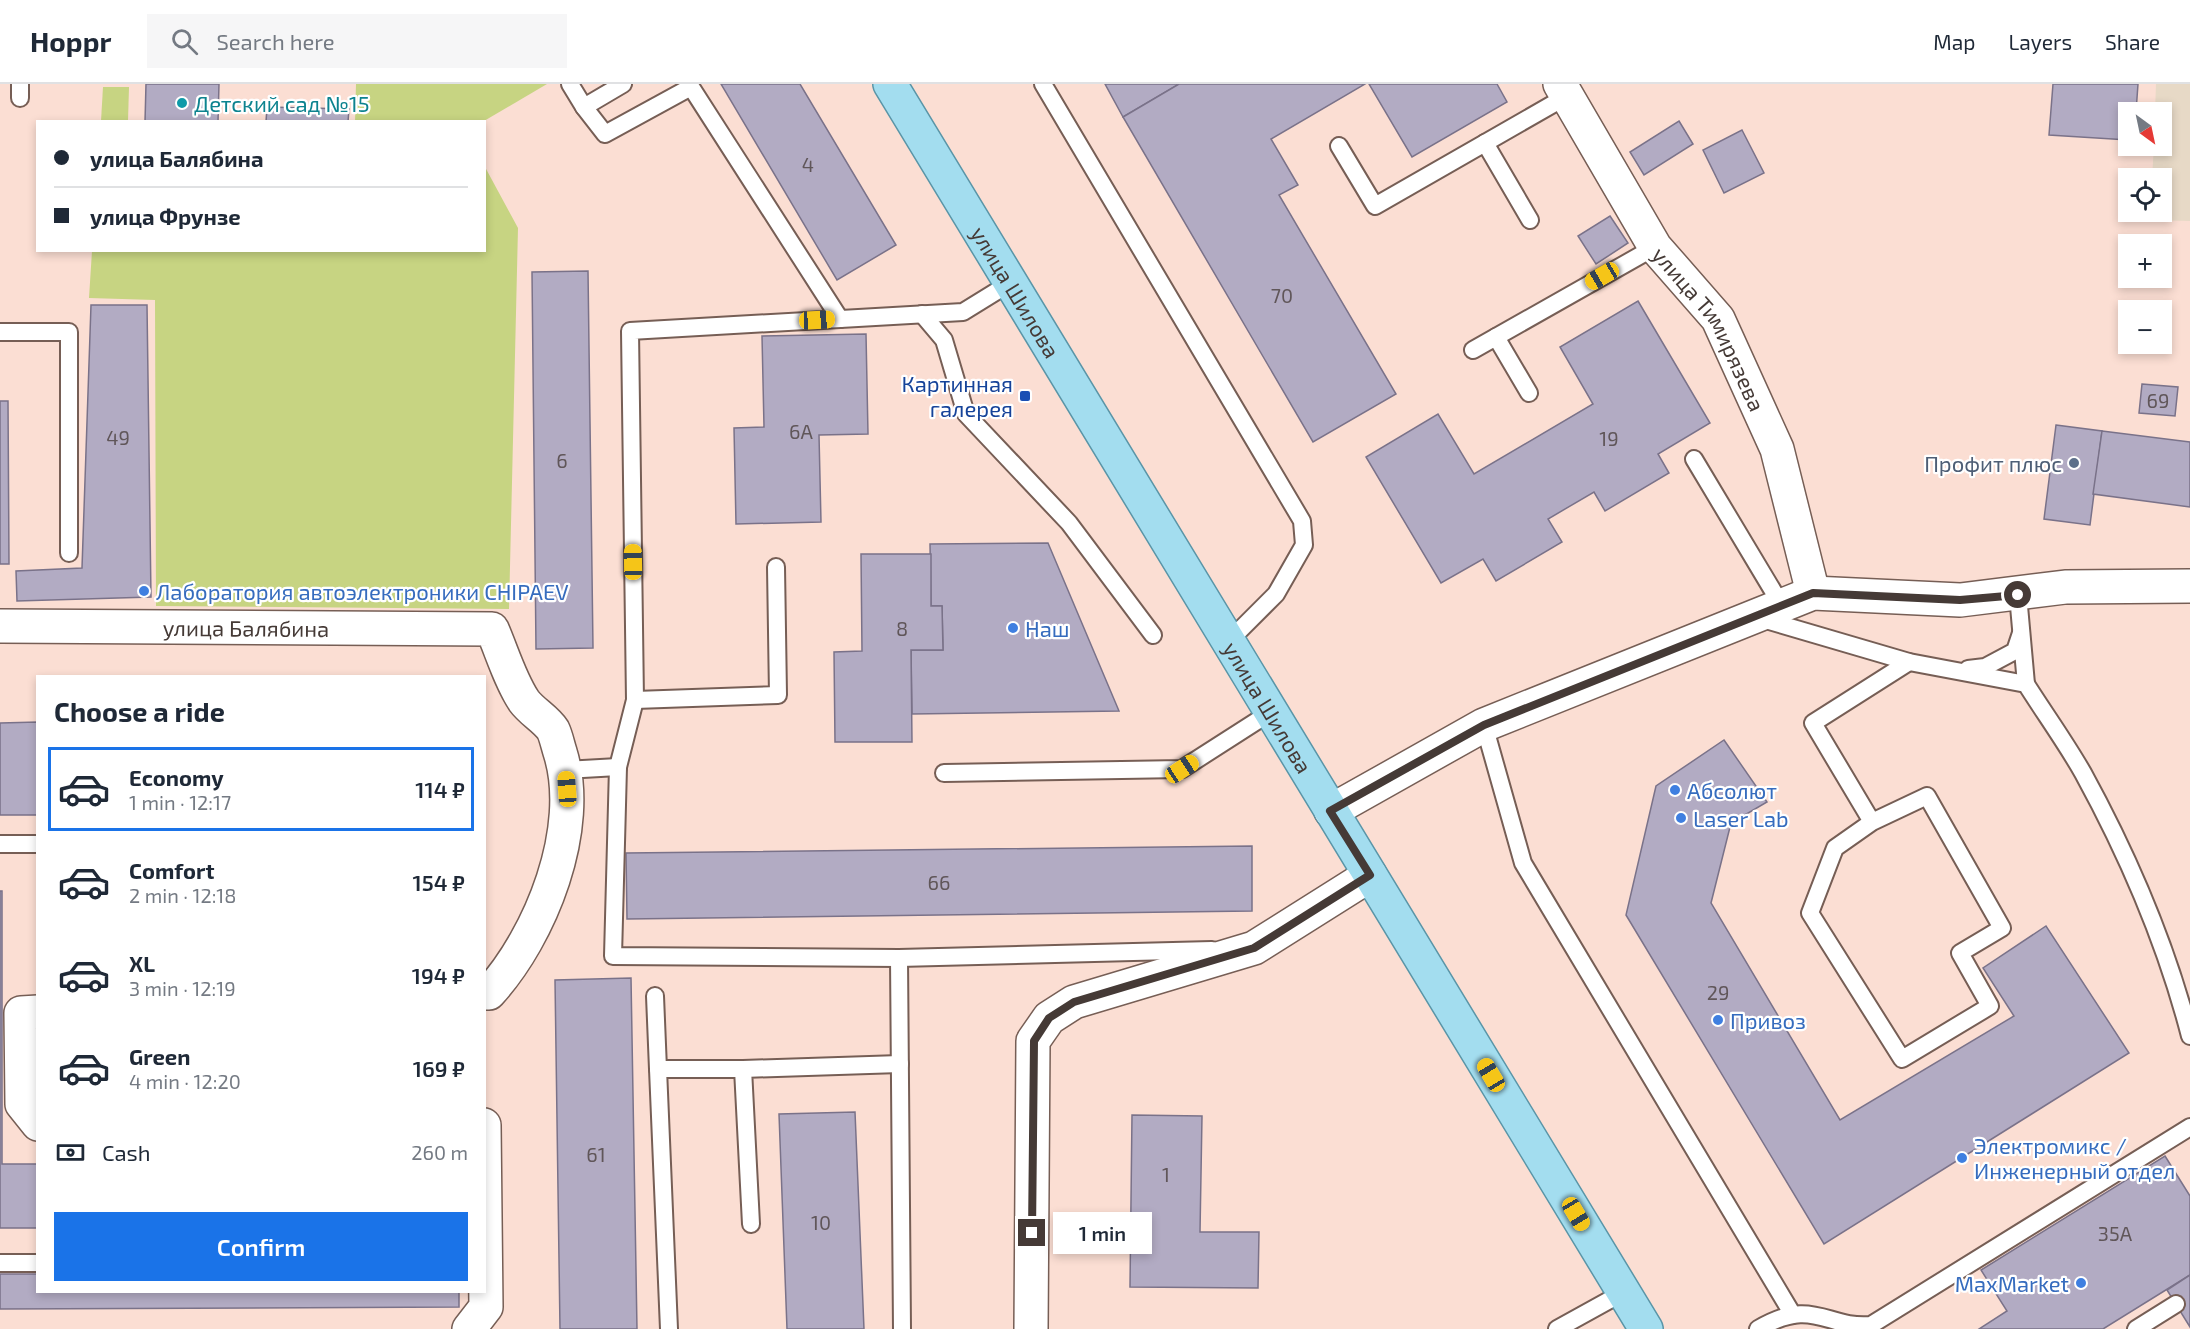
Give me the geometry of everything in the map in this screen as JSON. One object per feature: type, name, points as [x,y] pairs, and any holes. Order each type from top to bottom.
[{"type":"main road","name":"улица Шилова","points":[[890,84],[1646,1329]]},
{"type":"street","name":"улица Тимирязева","points":[[1563,90],[1655,247],[1718,319],[1777,449],[1813,593]]},
{"type":"street","points":[[1330,811],[1484,725],[1813,593],[1960,600],[2018,595],[2065,587],[2190,586]]},
{"type":"street","name":"улица Балябина","points":[[0,626],[492,629],[524,701],[553,730],[565,770]]},
{"type":"street","points":[[486,993],[489,993],[505,975],[532,933],[547,893],[568,808],[565,770]]},
{"type":"street","points":[[1031,1329],[1034,1041],[1049,1018],[1074,1002],[1254,948],[1370,875]]},
{"type":"street","points":[[36,1012],[21,1013],[22,1104],[36,1122]]},
{"type":"street","points":[[470,1329],[486,1307],[486,1259]]},
{"type":"lane","points":[[570,84],[605,134],[691,87],[840,319]]},
{"type":"lane","points":[[584,107],[623,84]]},
{"type":"lane","points":[[1043,84],[1302,521],[1304,545],[1276,594],[1228,642]]},
{"type":"lane","points":[[1339,146],[1375,206],[1485,143],[1563,90]]},
{"type":"lane","points":[[1485,143],[1530,220]]},
{"type":"lane","points":[[1473,350],[1655,247]]},
{"type":"lane","points":[[1010,283],[963,312],[630,331],[635,700],[618,767],[613,956],[899,958],[1254,948]]},
{"type":"lane","points":[[922,314],[944,340],[966,414],[1069,523],[1153,635]]},
{"type":"lane","points":[[0,332],[69,332],[69,553]]},
{"type":"lane","points":[[1496,337],[1529,393]]},
{"type":"lane","points":[[1694,459],[1770,611],[1909,662],[2026,684]]},
{"type":"lane","points":[[635,700],[777,694],[776,567]]},
{"type":"lane","points":[[2018,595],[2026,684],[2082,771],[2129,861],[2160,938],[2190,1035]]},
{"type":"lane","points":[[1959,670],[1985,667],[2014,651],[2021,632]]},
{"type":"lane","points":[[1872,822],[1812,723],[1909,662]]},
{"type":"lane","points":[[945,773],[1182,769],[1270,712]]},
{"type":"lane","points":[[1484,725],[1522,863],[1806,1320]]},
{"type":"lane","points":[[565,770],[618,767]]},
{"type":"lane","points":[[1927,796],[2002,928],[1960,953],[1990,1006],[1902,1059],[1810,913],[1835,848],[1872,822],[1927,796]]},
{"type":"lane","points":[[0,844],[36,844]]},
{"type":"lane","points":[[899,958],[902,1329]]},
{"type":"lane","points":[[655,996],[669,1329]]},
{"type":"lane","points":[[658,1069],[900,1064]]},
{"type":"lane","points":[[743,1069],[751,1224]]},
{"type":"lane","points":[[1758,1329],[1775,1319],[1806,1320],[1852,1328],[1871,1324],[2190,1127]]},
{"type":"lane","points":[[0,1263],[36,1263]]},
{"type":"lane","points":[[1557,1329],[1624,1292]]},
{"type":"lane","points":[[2136,1329],[2176,1304]]},
{"type":"shaded area","points":[[2156,84],[2190,84],[2190,221],[2172,221],[2172,168],[2153,168],[2153,156],[2172,156],[2172,102],[2155,102]]},
{"type":"green space","points":[[356,84],[547,84],[486,120],[355,120]]},
{"type":"green space","points":[[103,87],[129,87],[128,120],[101,120]]},
{"type":"green space","points":[[486,169],[518,228],[509,609],[156,606],[155,300],[89,298],[92,252],[486,252]]},
{"type":"building","name":"Детский сад №15","points":[[146,84],[219,84],[218,120],[145,120]]},
{"type":"building","points":[[721,84],[800,84],[896,245],[837,280]]},
{"type":"building","points":[[1105,84],[1179,84],[1123,117]]},
{"type":"building","points":[[1179,84],[1365,84],[1271,139],[1298,185],[1279,195],[1396,394],[1313,442],[1123,117]]},
{"type":"building","points":[[1369,84],[1497,84],[1507,102],[1412,157]]},
{"type":"building","points":[[2053,84],[2138,84],[2137,102],[2118,102],[2118,139],[2049,135]]},
{"type":"building","name":"Детский сад №15","points":[[267,107],[349,109],[348,120],[266,120]]},
{"type":"building","points":[[1679,121],[1693,144],[1644,175],[1630,152]]},
{"type":"building","points":[[1742,130],[1764,173],[1724,193],[1703,150]]},
{"type":"building","points":[[1610,216],[1628,243],[1596,264],[1578,236]]},
{"type":"building","points":[[588,271],[593,648],[536,649],[532,272]]},
{"type":"building","points":[[1638,301],[1710,423],[1658,454],[1669,473],[1605,511],[1594,492],[1548,519],[1562,542],[1496,581],[1483,559],[1441,583],[1366,457],[1438,414],[1474,474],[1593,404],[1560,347]]},
{"type":"building","points":[[91,305],[147,305],[151,597],[17,601],[16,571],[82,568]]},
{"type":"building","points":[[866,334],[868,434],[819,435],[821,522],[736,524],[734,428],[764,427],[762,336]]},
{"type":"building","points":[[2142,384],[2178,387],[2175,416],[2139,413]]},
{"type":"building","points":[[0,401],[8,401],[9,564],[0,564]]},
{"type":"building","name":"Профит плюс","points":[[2056,425],[2102,431],[2090,525],[2044,519]]},
{"type":"building","points":[[2102,431],[2190,442],[2190,507],[2093,494]]},
{"type":"building","name":"Наш","points":[[1048,543],[1119,711],[912,714],[911,650],[943,650],[942,606],[931,606],[930,544]]},
{"type":"building","points":[[861,554],[931,554],[931,606],[942,606],[943,650],[911,650],[912,742],[835,742],[834,652],[862,651]]},
{"type":"building","points":[[36,722],[36,815],[0,815],[0,723]]},
{"type":"building","points":[[1724,740],[1767,802],[1731,823],[1711,903],[1840,1120],[2014,1016],[1983,968],[2046,926],[2129,1053],[1824,1244],[1626,915],[1656,786]]},
{"type":"building","points":[[1252,846],[1252,911],[627,919],[626,853]]},
{"type":"building","points":[[0,891],[2,891],[2,1164],[36,1164],[36,1228],[0,1228]]},
{"type":"building","points":[[631,978],[637,1329],[560,1329],[555,980]]},
{"type":"building","points":[[855,1112],[864,1329],[787,1329],[779,1114]]},
{"type":"building","points":[[1132,1115],[1202,1116],[1200,1232],[1259,1232],[1258,1288],[1130,1287]]},
{"type":"building","points":[[2165,1156],[2190,1196],[2190,1275],[2103,1329],[1979,1329],[2007,1311],[1981,1270]]},
{"type":"building","points":[[0,1274],[36,1274],[36,1293],[459,1293],[459,1307],[0,1309]]},
{"type":"building","points":[[2190,1275],[2190,1327],[2167,1290]]},
{"type":"place","name":"Детский сад №15","points":[[182,103]]},
{"type":"place","name":"Картинная галерея","points":[[1025,396]]},
{"type":"place","name":"Профит плюс","points":[[2074,463]]},
{"type":"place","name":"Лаборатория автоэлектроники CHIPAEV","points":[[144,591]]},
{"type":"place","name":"Наш","points":[[1013,628]]},
{"type":"place","name":"Абсолют","points":[[1675,790]]},
{"type":"place","name":"Laser Lab","points":[[1681,818]]},
{"type":"place","name":"Привоз","points":[[1718,1020]]},
{"type":"place","name":"Электромикс / Инженерный отдел","points":[[1962,1158]]},
{"type":"place","name":"MaxMarket","points":[[2081,1283]]},
{"type":"route","points":[[1032,1233],[1034,1041],[1049,1018],[1074,1002],[1254,948],[1370,875],[1330,811],[1484,725],[1813,593],[1960,600],[2018,595]]}]
